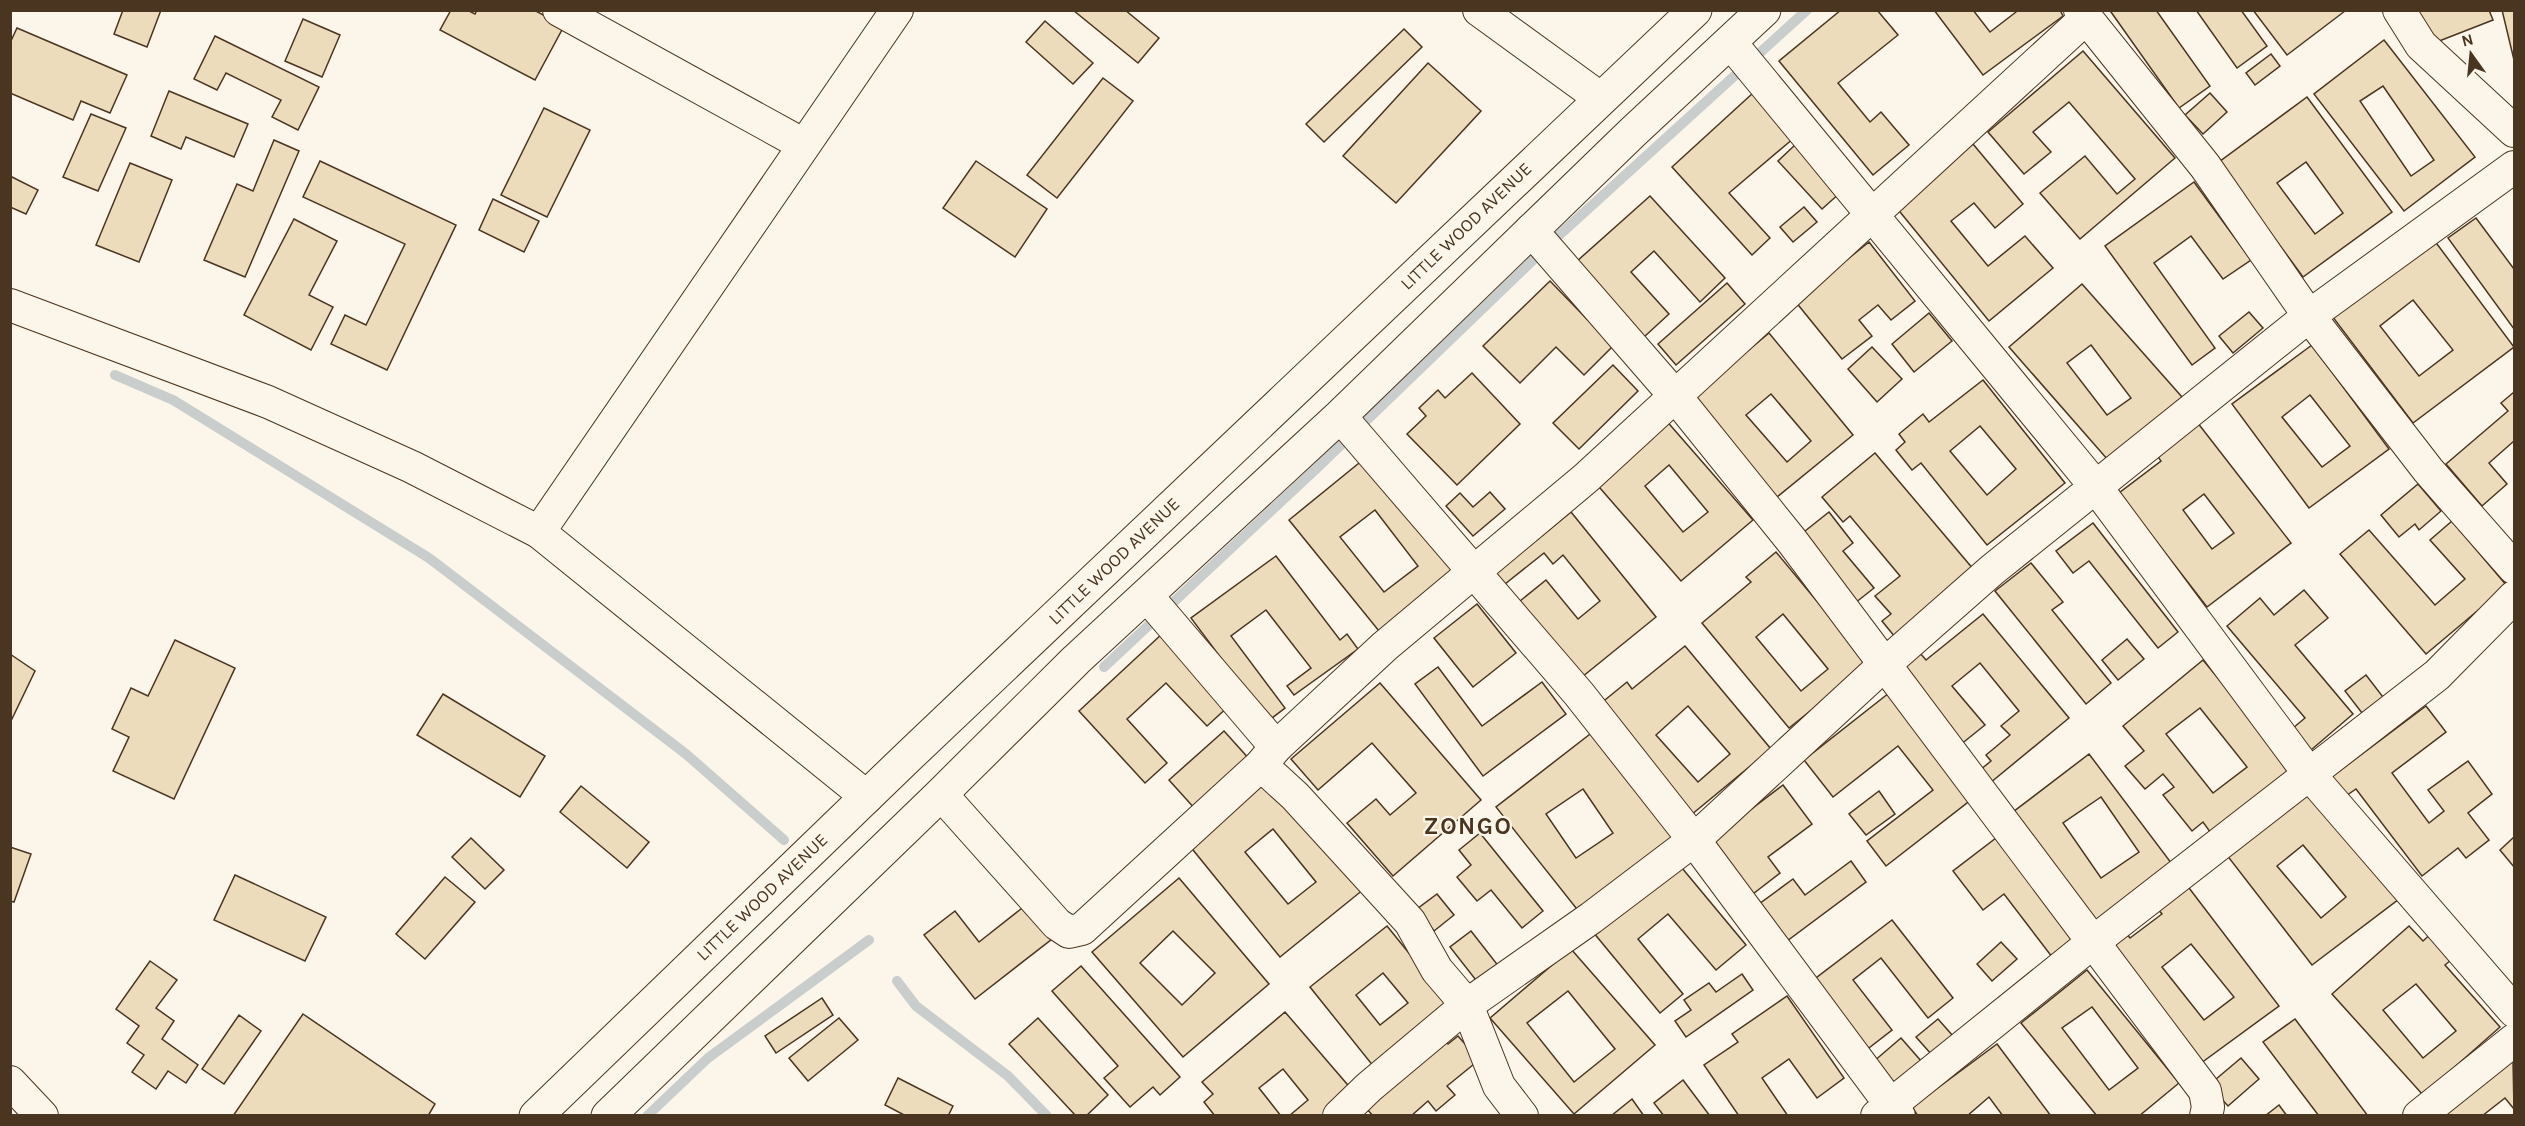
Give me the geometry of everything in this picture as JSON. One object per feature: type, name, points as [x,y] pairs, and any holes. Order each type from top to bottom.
[{"type":"highway","name":"LITTLE WOOD AVENUE","points":[[536,1116],[867,797],[1695,10]]},
{"type":"highway","points":[[608,1116],[1076,660],[1340,416],[1531,230],[1764,10]]},
{"type":"street","points":[[559,10],[804,145]]},
{"type":"street","points":[[539,532],[897,10]]},
{"type":"street","points":[[1479,10],[1600,98]]},
{"type":"street","points":[[2399,10],[2421,45],[2514,131]]},
{"type":"street","points":[[941,794],[1057,924],[1068,932],[1082,929],[1385,646],[1586,478],[1676,397],[2083,14],[2205,166],[2309,316],[2428,470],[2514,568]]},
{"type":"street","points":[[1730,42],[2096,487],[2310,776],[2514,1011]]},
{"type":"street","points":[[1339,1116],[1369,1087],[1467,1005],[1591,918],[1694,840],[1884,665],[1992,570],[2309,316],[2514,167]]},
{"type":"street","points":[[1531,230],[1676,397],[1792,541],[2205,1091],[2208,1107],[2205,1116]]},
{"type":"street","points":[[10,305],[268,402],[412,467],[539,532],[867,797]]},
{"type":"street","points":[[1340,416],[1579,694],[1694,840],[1889,1112],[2092,943],[2310,776],[2437,675],[2514,597]]},
{"type":"street","points":[[1147,596],[1302,803],[1410,922],[1437,970],[1467,1005],[1499,1086],[1522,1116]]},
{"type":"street","points":[[2419,1116],[2514,1040]]},
{"type":"street","points":[[10,1082],[42,1116]]},
{"type":"building","points":[[123,10],[161,10],[147,47],[114,34]]},
{"type":"building","points":[[451,10],[467,10],[475,14],[477,10],[534,10],[564,26],[535,80],[440,30]]},
{"type":"building","points":[[1073,10],[1125,10],[1159,38],[1138,63]]},
{"type":"building","points":[[1841,10],[1877,10],[1898,35],[1838,83],[1870,122],[1881,112],[1909,145],[1873,175],[1779,61]]},
{"type":"building","points":[[1934,10],[1973,10],[1990,32],[2016,12],[2014,10],[2060,10],[2063,16],[1983,75]]},
{"type":"building","points":[[2113,10],[2156,10],[2210,86],[2179,108],[2111,12]]},
{"type":"building","points":[[2196,10],[2241,10],[2267,46],[2237,68]]},
{"type":"building","points":[[2253,10],[2345,10],[2345,11],[2287,55]]},
{"type":"building","points":[[2415,10],[2489,10],[2493,20],[2429,45]]},
{"type":"building","points":[[2502,10],[2514,10],[2514,60]]},
{"type":"building","points":[[303,19],[340,35],[322,77],[285,61]]},
{"type":"building","points":[[1045,21],[1093,63],[1073,84],[1026,42]]},
{"type":"building","points":[[17,28],[127,75],[110,113],[81,101],[73,120],[10,93],[10,43]]},
{"type":"building","points":[[1404,29],[1422,47],[1324,142],[1306,124]]},
{"type":"building","points":[[215,36],[319,87],[298,130],[272,117],[281,100],[226,73],[217,90],[194,79]]},
{"type":"building","points":[[2384,40],[2475,157],[2404,211],[2314,94]],"holes":[[[2383,86],[2434,160],[2411,176],[2360,101]]]},
{"type":"building","points":[[2083,51],[2175,158],[2080,239],[2040,193],[2085,156],[2117,194],[2135,179],[2069,102],[2033,132],[2051,152],[2024,174],[1988,132]]},
{"type":"building","points":[[2271,54],[2280,66],[2255,85],[2246,73]]},
{"type":"building","points":[[1428,63],[1481,111],[1396,203],[1343,156]]},
{"type":"building","points":[[1103,78],[1133,101],[1057,198],[1027,175]]},
{"type":"building","points":[[169,91],[248,124],[234,157],[186,137],[181,149],[151,136]]},
{"type":"building","points":[[1753,93],[1794,138],[1729,193],[1770,238],[1752,255],[1672,167]]},
{"type":"building","points":[[2210,93],[2227,112],[2203,134],[2185,115]]},
{"type":"building","points":[[2307,97],[2392,212],[2303,277],[2219,162]],"holes":[[[2306,162],[2343,213],[2315,234],[2277,183]]]},
{"type":"building","points":[[544,108],[590,130],[547,217],[501,195]]},
{"type":"building","points":[[91,114],[126,128],[98,191],[63,177]]},
{"type":"building","points":[[274,140],[299,151],[245,277],[204,260],[237,184],[253,191]]},
{"type":"building","points":[[1796,144],[1841,192],[1822,209],[1778,161]]},
{"type":"building","points":[[1973,144],[2023,204],[1995,228],[1974,203],[1951,221],[1988,266],[2025,236],[2053,268],[1989,321],[1896,207]]},
{"type":"building","points":[[320,161],[456,225],[387,370],[331,344],[345,315],[366,325],[405,244],[303,197]]},
{"type":"building","points":[[976,161],[1047,209],[1015,257],[943,208]]},
{"type":"building","points":[[130,163],[172,180],[139,262],[96,245]]},
{"type":"building","points":[[10,176],[38,190],[26,214],[10,207]]},
{"type":"building","points":[[2194,182],[2251,260],[2223,279],[2191,236],[2154,263],[2215,348],[2192,365],[2105,246]]},
{"type":"building","points":[[1650,196],[1725,278],[1700,302],[1654,251],[1631,272],[1669,314],[1644,337],[1576,262]]},
{"type":"building","points":[[493,199],[539,221],[524,252],[479,230]]},
{"type":"building","points":[[1804,207],[1817,222],[1793,242],[1780,227]]},
{"type":"building","points":[[2476,218],[2514,269],[2514,329],[2448,238]]},
{"type":"building","points":[[294,219],[337,241],[309,295],[333,307],[311,350],[244,315]]},
{"type":"building","points":[[2434,240],[2514,347],[2413,423],[2332,316]],"holes":[[[2413,300],[2453,350],[2419,376],[2380,326]]]},
{"type":"building","points":[[1869,242],[1915,301],[1891,320],[1878,305],[1859,320],[1872,336],[1842,359],[1795,301]]},
{"type":"building","points":[[1550,281],[1613,346],[1584,375],[1556,347],[1520,383],[1483,346]]},
{"type":"building","points":[[1727,283],[1745,304],[1676,365],[1658,344]]},
{"type":"building","points":[[2082,284],[2182,397],[2108,460],[2009,347]],"holes":[[[2091,345],[2131,398],[2107,415],[2067,363]]]},
{"type":"building","points":[[2249,312],[2263,328],[2233,353],[2219,336]]},
{"type":"building","points":[[1929,313],[1952,341],[1914,372],[1892,344]]},
{"type":"building","points":[[1769,333],[1853,435],[1777,497],[1694,396]],"holes":[[[1771,394],[1811,441],[1787,462],[1746,415]]]},
{"type":"building","points":[[2312,345],[2389,449],[2309,508],[2232,404]],"holes":[[[2310,395],[2350,446],[2322,467],[2282,417]]]},
{"type":"building","points":[[1872,347],[1902,379],[1877,402],[1848,369]]},
{"type":"building","points":[[1613,365],[1638,391],[1579,449],[1553,423]]},
{"type":"building","points":[[1472,373],[1520,424],[1457,485],[1407,434],[1426,416],[1419,408],[1438,390],[1445,398]]},
{"type":"building","points":[[1983,380],[2065,483],[1987,545],[1921,463],[1912,470],[1896,450],[1905,442],[1899,434],[1923,414],[1929,422]],"holes":[[[1980,426],[2016,469],[1987,495],[1950,451]]]},
{"type":"building","points":[[2514,392],[2514,441],[2489,463],[2507,484],[2482,506],[2446,464],[2508,411],[2501,403]]},
{"type":"building","points":[[1664,418],[1753,520],[1681,581],[1593,480]],"holes":[[[1669,465],[1708,512],[1683,532],[1645,486]]]},
{"type":"building","points":[[2197,422],[2291,543],[2207,607],[2119,493],[2161,461],[2156,454]],"holes":[[[2204,494],[2234,533],[2212,549],[2183,510]]]},
{"type":"building","points":[[1875,453],[1974,570],[1895,637],[1882,621],[1891,614],[1875,596],[1900,576],[1850,516],[1843,522],[1822,497]]},
{"type":"building","points":[[1364,459],[1454,569],[1379,631],[1289,520]],"holes":[[[1375,510],[1418,566],[1384,592],[1340,537]]]},
{"type":"building","points":[[2418,484],[2441,511],[2419,530],[2415,524],[2399,537],[2381,515]]},
{"type":"building","points":[[1490,492],[1505,509],[1473,536],[1446,506],[1460,493],[1473,507]]},
{"type":"building","points":[[1571,512],[1656,617],[1582,677],[1520,601],[1546,580],[1578,619],[1600,601],[1563,555],[1553,564],[1544,553],[1505,584],[1496,573]]},
{"type":"building","points":[[1829,512],[1853,543],[1843,551],[1874,588],[1855,603],[1800,535]]},
{"type":"building","points":[[2452,521],[2507,586],[2426,654],[2340,554],[2369,530],[2435,605],[2465,579],[2430,540]]},
{"type":"building","points":[[2093,523],[2178,632],[2158,648],[2089,561],[2073,573],[2056,551]]},
{"type":"building","points":[[1776,552],[1869,664],[1789,728],[1702,623],[1751,582],[1746,577]],"holes":[[[1783,614],[1828,669],[1801,691],[1756,637]]]},
{"type":"building","points":[[1276,556],[1340,640],[1347,634],[1358,649],[1294,695],[1287,686],[1311,668],[1266,610],[1231,636],[1285,708],[1268,721],[1191,618]]},
{"type":"building","points":[[2031,563],[2063,602],[2052,610],[2111,683],[2086,704],[1995,591]]},
{"type":"building","points":[[2304,590],[2328,618],[2295,645],[2353,714],[2311,750],[2293,728],[2305,718],[2227,626],[2260,598],[2274,615]]},
{"type":"building","points":[[1477,604],[1516,653],[1473,687],[1434,638]]},
{"type":"building","points":[[1983,614],[2069,718],[1990,783],[1980,770],[1991,761],[1986,755],[2010,735],[2001,726],[2019,711],[1980,663],[1952,686],[1985,725],[1960,745],[1898,671],[1920,653],[1926,660]]},
{"type":"building","points":[[1163,633],[1230,705],[1207,726],[1166,683],[1127,719],[1167,763],[1145,783],[1079,711]]},
{"type":"building","points":[[2127,639],[2144,659],[2118,680],[2102,660]]},
{"type":"building","points":[[175,640],[235,668],[174,799],[113,771],[129,737],[112,729],[131,688],[148,696]]},
{"type":"building","points":[[1685,646],[1771,749],[1691,815],[1600,704],[1627,682],[1632,689]],"holes":[[[1688,706],[1730,754],[1698,782],[1656,735]]]},
{"type":"building","points":[[10,654],[35,671],[10,723]]},
{"type":"building","points":[[2203,660],[2294,770],[2213,836],[2203,822],[2192,831],[2163,795],[2174,787],[2163,774],[2145,789],[2125,766],[2144,751],[2123,726]],"holes":[[[2200,708],[2247,767],[2213,793],[2166,734]]]},
{"type":"building","points":[[1438,667],[1482,726],[1542,682],[1566,714],[1483,776],[1415,684]]},
{"type":"building","points":[[2366,675],[2383,697],[2362,713],[2345,691]]},
{"type":"building","points":[[1380,683],[1481,800],[1393,876],[1347,823],[1376,799],[1390,815],[1416,793],[1372,743],[1318,790],[1291,759]]},
{"type":"building","points":[[1889,693],[1972,799],[1886,866],[1867,841],[1933,790],[1898,746],[1833,797],[1804,760]]},
{"type":"building","points":[[443,694],[545,756],[520,797],[417,735]]},
{"type":"building","points":[[2426,706],[2446,732],[2392,773],[2429,823],[2444,811],[2428,790],[2468,761],[2492,794],[2468,813],[2489,840],[2466,858],[2458,848],[2422,876],[2356,789],[2340,800],[2326,781]]},
{"type":"building","points":[[1224,731],[1251,761],[1196,810],[1169,780]]},
{"type":"building","points":[[1594,731],[1677,836],[1580,913],[1496,807]],"holes":[[[1583,789],[1613,833],[1576,858],[1546,814]]]},
{"type":"building","points":[[2089,754],[2172,864],[2096,921],[2013,812]],"holes":[[[2101,797],[2139,852],[2101,878],[2063,823]]]},
{"type":"building","points":[[1272,777],[1364,889],[1280,957],[1189,845]],"holes":[[[1273,829],[1316,882],[1288,904],[1245,852]]]},
{"type":"building","points":[[1783,785],[1812,824],[1768,857],[1780,873],[1749,897],[1708,842]]},
{"type":"building","points":[[581,786],[649,842],[627,868],[560,812]]},
{"type":"building","points":[[2314,788],[2399,899],[2312,965],[2226,854]],"holes":[[[2303,845],[2346,897],[2321,918],[2277,866]]]},
{"type":"building","points":[[1879,791],[1895,814],[1866,835],[1849,814]]},
{"type":"building","points":[[1480,833],[1543,911],[1522,928],[1491,890],[1477,901],[1457,877],[1471,865],[1459,850]]},
{"type":"building","points":[[2514,837],[2514,867],[2500,850]]},
{"type":"building","points":[[471,838],[504,870],[485,889],[452,857]]},
{"type":"building","points":[[1996,838],[2081,950],[2059,966],[2004,894],[1983,910],[1953,871]]},
{"type":"building","points":[[10,847],[31,854],[14,902],[10,901]]},
{"type":"building","points":[[1851,861],[1866,882],[1783,944],[1755,907],[1793,879],[1805,895]]},
{"type":"building","points":[[1677,862],[1746,945],[1716,970],[1668,914],[1638,939],[1683,994],[1660,1013],[1593,932]]},
{"type":"building","points":[[235,875],[326,917],[305,961],[214,920]]},
{"type":"building","points":[[445,877],[475,902],[425,959],[396,934]]},
{"type":"building","points":[[1179,878],[1269,984],[1183,1057],[1092,952]],"holes":[[[1173,931],[1215,973],[1182,1005],[1140,963]]]},
{"type":"building","points":[[2186,884],[2279,1006],[2197,1066],[2106,944],[2124,930],[2130,938],[2162,914],[2156,907]],"holes":[[[2191,944],[2234,997],[2204,1020],[2162,967]]]},
{"type":"building","points":[[1437,894],[1454,915],[1434,931],[1417,909]]},
{"type":"building","points":[[1026,905],[1052,939],[975,999],[924,935],[955,911],[979,942]]},
{"type":"building","points":[[1892,920],[1953,998],[1928,1018],[1881,958],[1853,980],[1892,1030],[1865,1051],[1812,981]]},
{"type":"building","points":[[1387,926],[1451,1005],[1374,1067],[1310,987]],"holes":[[[1383,973],[1408,1003],[1380,1025],[1356,995]]]},
{"type":"building","points":[[2409,926],[2423,941],[2434,931],[2456,956],[2445,965],[2500,1027],[2423,1095],[2332,994]],"holes":[[[2416,984],[2456,1031],[2423,1058],[2383,1010]]]},
{"type":"building","points":[[1471,931],[1500,968],[1479,984],[1450,947]]},
{"type":"building","points":[[2001,942],[2017,959],[1992,981],[1977,964]]},
{"type":"building","points":[[1571,949],[1655,1045],[1574,1114],[1490,1018]],"holes":[[[1568,991],[1615,1049],[1574,1082],[1527,1023]]]},
{"type":"building","points":[[150,961],[177,980],[156,1008],[174,1021],[162,1039],[198,1065],[186,1083],[168,1071],[156,1089],[132,1072],[144,1055],[127,1043],[139,1026],[116,1009]]},
{"type":"building","points":[[1081,966],[1180,1077],[1160,1095],[1153,1087],[1130,1107],[1104,1078],[1118,1066],[1052,991]]},
{"type":"building","points":[[2087,970],[2179,1083],[2139,1116],[2097,1116],[2021,1023]],"holes":[[[2092,1007],[2138,1068],[2109,1090],[2062,1028]]]},
{"type":"building","points":[[1742,974],[1753,990],[1686,1037],[1675,1021],[1691,1010],[1684,1000],[1709,983],[1716,992]]},
{"type":"building","points":[[1787,996],[1844,1078],[1817,1098],[1789,1059],[1762,1078],[1788,1116],[1739,1116],[1704,1065],[1738,1042],[1732,1034]]},
{"type":"building","points":[[822,998],[833,1015],[776,1053],[765,1036]]},
{"type":"building","points":[[1285,1012],[1353,1091],[1324,1116],[1289,1116],[1308,1100],[1283,1069],[1259,1088],[1281,1116],[1215,1116],[1204,1102],[1213,1094],[1202,1082]]},
{"type":"building","points":[[303,1014],[435,1104],[428,1116],[233,1116]]},
{"type":"building","points":[[239,1015],[261,1031],[224,1084],[202,1069]]},
{"type":"building","points":[[839,1018],[858,1040],[808,1081],[789,1058]]},
{"type":"building","points":[[1038,1018],[1108,1095],[1086,1116],[1076,1116],[1009,1044]]},
{"type":"building","points":[[1938,1019],[1953,1036],[1932,1055],[1916,1037]]},
{"type":"building","points":[[2295,1019],[2368,1116],[2319,1116],[2263,1042]]},
{"type":"building","points":[[1458,1036],[1479,1060],[1447,1086],[1455,1095],[1436,1111],[1428,1101],[1411,1116],[1373,1116],[1362,1103],[1442,1037],[1448,1044]]},
{"type":"building","points":[[1901,1038],[1922,1062],[1894,1086],[1873,1062]]},
{"type":"building","points":[[1997,1044],[2051,1116],[2003,1116],[1989,1097],[1967,1116],[1918,1116],[1912,1107]]},
{"type":"building","points":[[2241,1058],[2259,1079],[2228,1106],[2209,1085]]},
{"type":"building","points":[[2513,1060],[2514,1109],[2505,1098],[2482,1116],[2441,1116]]},
{"type":"building","points":[[898,1078],[953,1106],[948,1116],[906,1116],[885,1105]]},
{"type":"building","points":[[1683,1080],[1710,1116],[1664,1116],[1654,1103]]},
{"type":"building","points":[[1632,1099],[1644,1116],[1611,1116]]},
{"type":"building","points":[[2279,1105],[2287,1116],[2265,1116]]},
{"type":"waterway","points":[[1104,667],[1318,467],[1556,238],[1807,10]]},
{"type":"waterway","points":[[115,375],[173,400],[429,558],[686,754],[784,840]]},
{"type":"waterway","points":[[647,1116],[708,1058],[869,940]]},
{"type":"waterway","points":[[897,981],[916,1006],[1008,1076],[1047,1116]]},
{"type":"district","name":"ZONGO","points":[[1468,826]]}]
